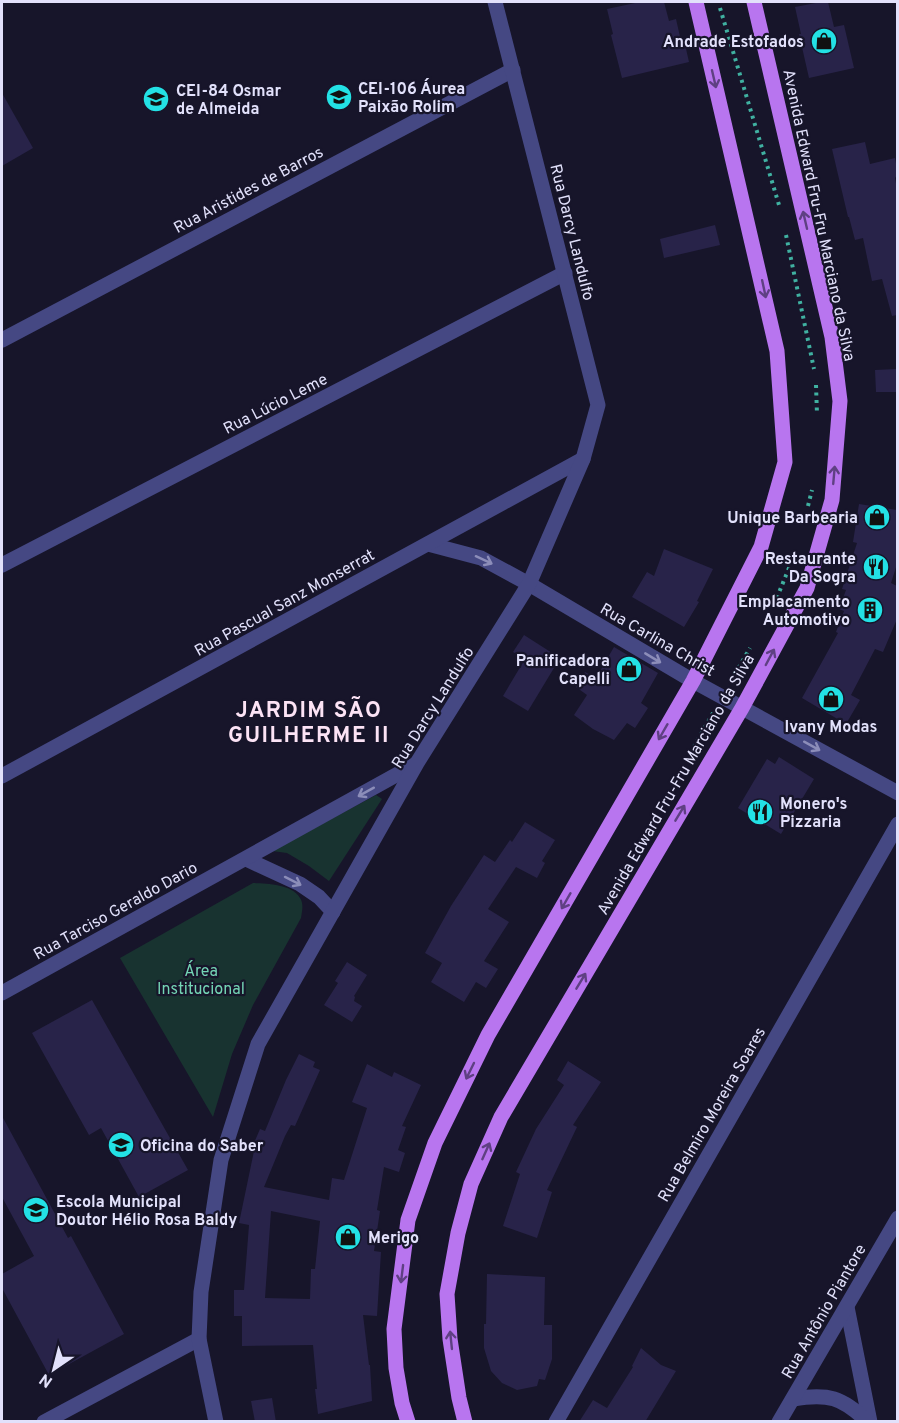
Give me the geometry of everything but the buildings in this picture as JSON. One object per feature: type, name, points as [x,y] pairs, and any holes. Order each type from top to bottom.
[{"type":"main road","points":[[408,1422],[396,1368],[394,1329],[408,1220],[435,1143],[488,1035],[693,681],[761,547],[785,462],[777,351],[696,2]]},
{"type":"main road","name":"Avenida Edward Fru-Fru Marciano da Silva","points":[[465,1422],[450,1339],[447,1294],[458,1233],[471,1184],[501,1117],[742,708],[807,588],[832,501],[840,401],[832,337],[754,2]]},
{"type":"main road","points":[[459,1398],[472,1422]]},
{"type":"street","name":"Rua Darcy Landulfo","points":[[216,1422],[199,1339],[201,1292],[221,1160],[258,1044],[417,763],[529,584],[583,459],[598,405],[495,2]]},
{"type":"street","name":"Rua Aristides de Barros","points":[[2,340],[513,70]]},
{"type":"street","name":"Rua Lúcio Leme","points":[[2,565],[565,273]]},
{"type":"street","name":"Rua Pascual Sanz Monserrat","points":[[2,776],[583,459]]},
{"type":"street","name":"Rua Carlina Christ","points":[[429,544],[481,558],[693,681],[897,793]]},
{"type":"street","name":"Rua Tarciso Geraldo Dario","points":[[2,993],[417,763]]},
{"type":"street","name":"Rua Belmiro Moreira Soares","points":[[556,1422],[897,824]]},
{"type":"street","points":[[246,859],[300,884],[320,897],[333,912]]},
{"type":"street","name":"Rua Antônio Piantore","points":[[779,1422],[897,1218]]},
{"type":"street","points":[[847,1307],[869,1422]]},
{"type":"street","points":[[44,1422],[199,1339]]},
{"type":"street","points":[[792,1399],[811,1396],[830,1397],[852,1406],[869,1422]]},
{"type":"green space","points":[[376,795],[382,799],[329,881],[287,853],[272,851]]},
{"type":"green space","name":"Área Institucional","points":[[253,883],[285,887],[296,893],[302,903],[301,918],[253,1005],[232,1054],[213,1117],[120,958]]},
{"type":"place","name":"Andrade Estofados","points":[[824,41]]},
{"type":"place","name":"CEI-106 Áurea Paixão Rolim","points":[[339,97]]},
{"type":"place","name":"CEI-84 Osmar de Almeida","points":[[156,99]]},
{"type":"place","name":"Unique Barbearia","points":[[877,517]]},
{"type":"place","name":"Restaurante Da Sogra","points":[[876,567]]},
{"type":"place","name":"Emplacamento Automotivo","points":[[870,610]]},
{"type":"place","name":"Panificadora Capelli","points":[[629,669]]},
{"type":"place","name":"Ivany Modas","points":[[831,699]]},
{"type":"place","name":"Monero's Pizzaria","points":[[760,812]]},
{"type":"place","name":"Oficina do Saber","points":[[121,1145]]},
{"type":"place","name":"Escola Municipal Doutor Hélio Rosa Baldy","points":[[36,1210]]},
{"type":"place","name":"Merigo","points":[[348,1237]]},
{"type":"district","name":"JARDIM SÃO GUILHERME II","points":[[309,722]]}]
